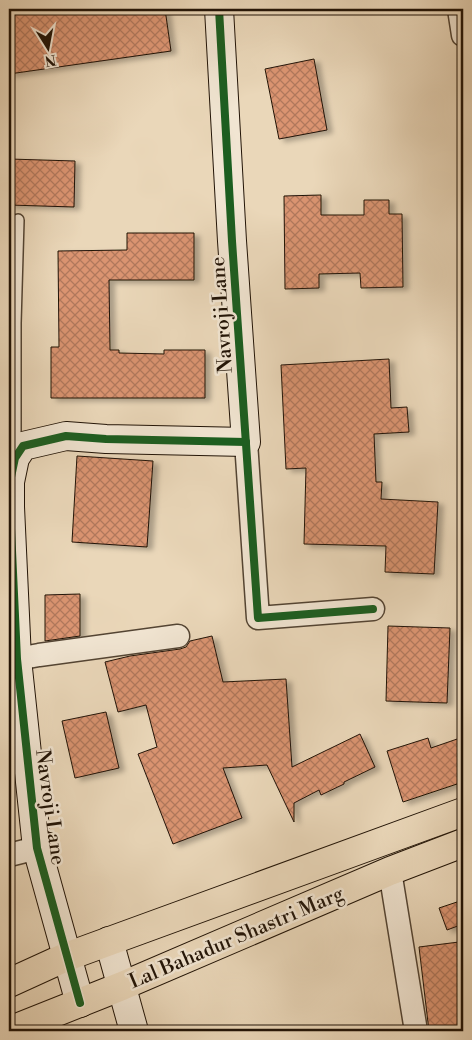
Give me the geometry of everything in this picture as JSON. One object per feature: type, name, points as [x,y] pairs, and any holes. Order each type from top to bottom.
[{"type":"main road","name":"Lal Bahadur Shastri Marg","points":[[9,983],[66,957],[463,812]]},
{"type":"main road","name":"Lal Bahadur Shastri Marg","points":[[9,1031],[122,986],[390,871],[463,843]]},
{"type":"street","name":"Navroji Lane","points":[[219,9],[232,241],[258,618],[373,609]]},
{"type":"street","points":[[459,9],[463,35]]},
{"type":"street","points":[[15,458],[23,446],[66,436],[106,439],[246,442]]},
{"type":"street","name":"Navroji Lane","points":[[15,458],[10,482],[12,610],[36,848],[80,1003]]},
{"type":"street","points":[[17,659],[178,636]]},
{"type":"street","points":[[9,855],[36,848]]},
{"type":"street","points":[[390,871],[416,1031]]},
{"type":"street","points":[[109,941],[134,1031]]},
{"type":"lane","points":[[15,458],[15,322],[18,220]]},
{"type":"building","points":[[9,9],[165,9],[171,51],[9,74]]},
{"type":"building","points":[[314,59],[327,130],[279,139],[265,69]]},
{"type":"building","points":[[9,159],[75,161],[74,207],[9,205]]},
{"type":"building","points":[[321,195],[321,215],[364,215],[364,200],[389,200],[389,214],[402,214],[403,287],[361,288],[360,273],[319,274],[319,288],[285,289],[284,196]]},
{"type":"building","points":[[127,233],[194,233],[194,280],[109,280],[110,350],[119,350],[119,353],[164,354],[164,350],[205,350],[205,398],[51,398],[51,347],[59,347],[58,251],[127,250]]},
{"type":"building","points":[[389,359],[391,408],[407,407],[409,432],[374,434],[376,482],[382,482],[381,499],[438,502],[434,574],[385,572],[386,546],[304,544],[306,468],[286,469],[281,365]]},
{"type":"building","points":[[77,456],[153,461],[147,547],[72,542]]},
{"type":"building","points":[[80,594],[80,636],[45,641],[45,595]]},
{"type":"building","points":[[388,626],[450,628],[447,703],[386,701]]},
{"type":"building","points":[[212,636],[223,682],[286,679],[292,767],[360,734],[375,767],[321,795],[319,790],[294,803],[294,822],[267,765],[223,768],[242,818],[173,844],[138,754],[157,747],[146,705],[118,712],[105,662],[130,656],[180,649],[186,647],[190,641]]},
{"type":"building","points":[[106,712],[119,768],[75,778],[62,721]]},
{"type":"building","points":[[463,737],[463,782],[403,802],[387,751],[428,738],[431,748]]},
{"type":"building","points":[[463,900],[463,924],[447,930],[439,908]]},
{"type":"building","points":[[459,942],[463,976],[463,1031],[429,1031],[419,947]]},
{"type":"cycle path","points":[[219,9],[232,241],[258,618],[373,609]]},
{"type":"cycle path","points":[[80,1003],[37,848],[17,659],[10,507],[10,482],[15,458],[23,446],[66,436],[106,439],[246,442]]}]
